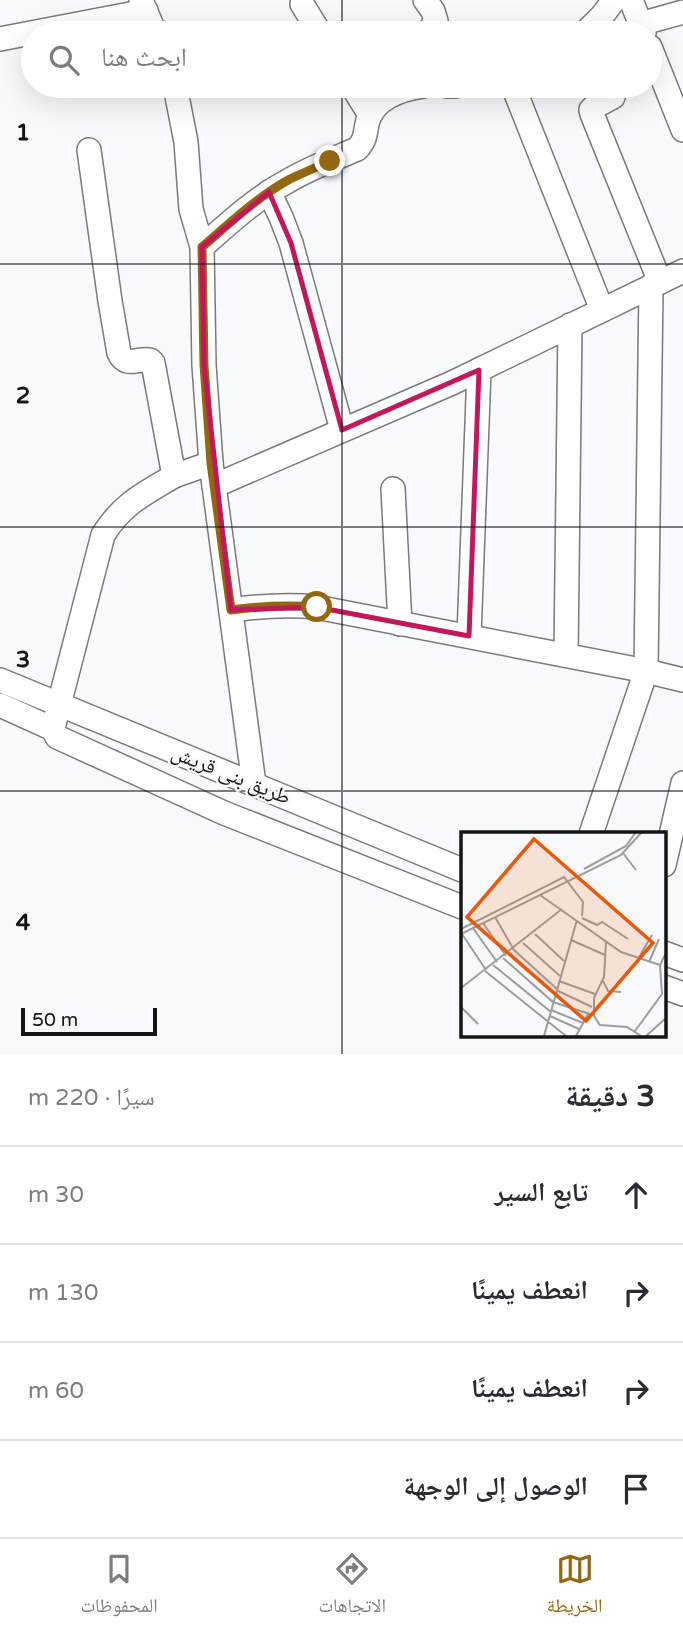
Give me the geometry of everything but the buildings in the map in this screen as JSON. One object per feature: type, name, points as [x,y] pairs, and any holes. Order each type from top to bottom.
[{"type":"street","points":[[425,0],[436,21]]},
{"type":"street","points":[[598,21],[614,0]]},
{"type":"street","points":[[631,0],[639,21]]},
{"type":"street","points":[[302,4],[313,21]]},
{"type":"street","points":[[78,21],[143,6]]},
{"type":"street","points":[[660,21],[683,12]]},
{"type":"street","points":[[0,39],[21,34]]},
{"type":"street","points":[[662,77],[683,130]]},
{"type":"street","points":[[177,98],[186,142],[191,209],[202,247],[204,365],[211,463],[254,784]]},
{"type":"street","points":[[359,98],[370,115]]},
{"type":"street","points":[[202,247],[269,192],[357,149],[363,142],[370,115],[386,98]]},
{"type":"street","points":[[518,98],[602,310]]},
{"type":"street","points":[[592,832],[646,671],[655,284],[592,114],[594,107],[611,98]]},
{"type":"street","points":[[89,150],[119,353],[127,362],[150,359],[153,363],[174,476]]},
{"type":"street","points":[[269,192],[290,243],[342,430]]},
{"type":"street","points":[[214,486],[479,370],[683,271]]},
{"type":"street","points":[[566,655],[570,325]]},
{"type":"street","points":[[469,636],[479,370]]},
{"type":"street","points":[[0,705],[55,718],[103,535],[114,518],[130,503],[174,476],[211,463]]},
{"type":"street","points":[[393,489],[400,624]]},
{"type":"street","points":[[231,610],[260,606],[317,607],[683,680]]},
{"type":"street","name":"طريق بنى قريش","points":[[0,680],[55,718],[254,784],[461,869]]},
{"type":"street","name":"طريق بنى قريش","points":[[55,718],[57,737],[76,747],[224,813],[461,906]]},
{"type":"street","points":[[666,855],[683,783]]},
{"type":"street","points":[[666,954],[683,960]]},
{"type":"street","points":[[666,988],[683,994]]},
{"type":"highlighted area","points":[[269,192],[291,243],[342,430],[479,370],[469,636],[316,607],[231,610],[204,365],[202,247]]},
{"type":"route","points":[[317,607],[260,606],[231,610],[211,463],[204,365],[202,247],[269,192],[330,161]]}]
